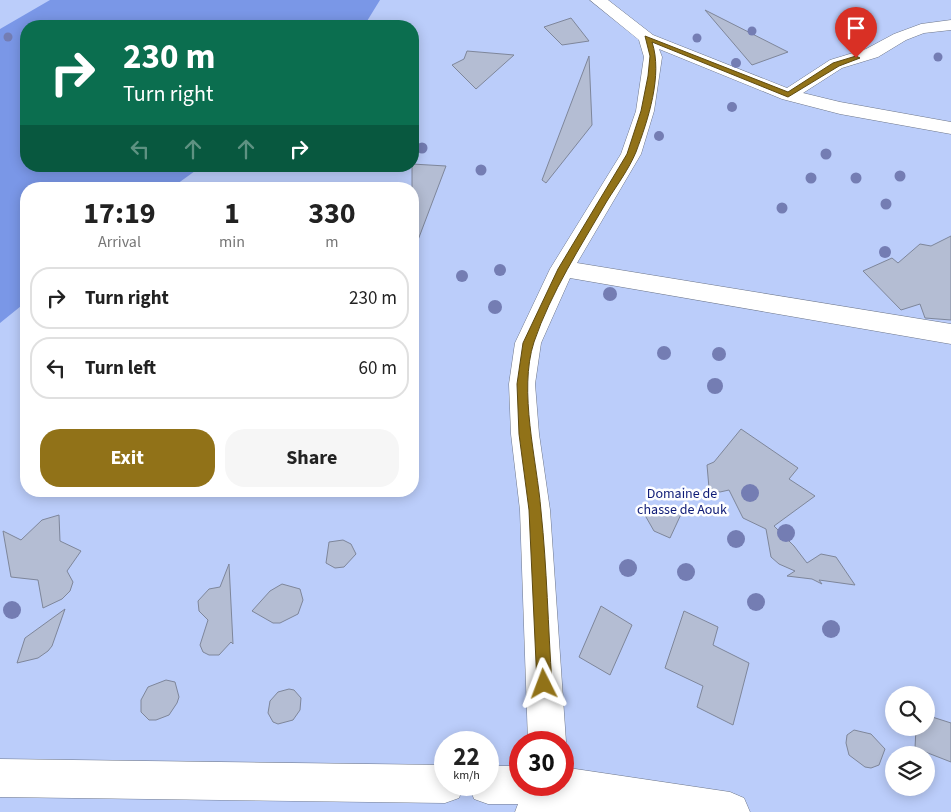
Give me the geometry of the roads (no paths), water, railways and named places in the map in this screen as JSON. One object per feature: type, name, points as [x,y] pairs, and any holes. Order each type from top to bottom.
[{"type":"street","points":[[598,0],[647,38],[788,95],[849,110],[951,128]]},
{"type":"street","points":[[788,95],[836,64],[872,53],[900,37],[921,29],[951,25]]},
{"type":"street","points":[[546,731],[535,510],[525,434],[522,384],[528,343],[562,269],[632,154],[645,111],[651,76],[653,56],[647,38]]},
{"type":"street","points":[[562,269],[951,334]]},
{"type":"street","points":[[0,778],[434,784]]},
{"type":"street","points":[[574,789],[730,812]]},
{"type":"street","points":[[535,812],[544,796]]},
{"type":"street","points":[[560,796],[575,812]]},
{"type":"water","points":[[50,0],[380,0],[368,20],[20,20],[20,172],[194,172],[180,182],[20,182],[20,307],[0,323],[0,29]]},
{"type":"park label","name":"Domaine de chasse de Aouk","points":[[682,502]]}]
